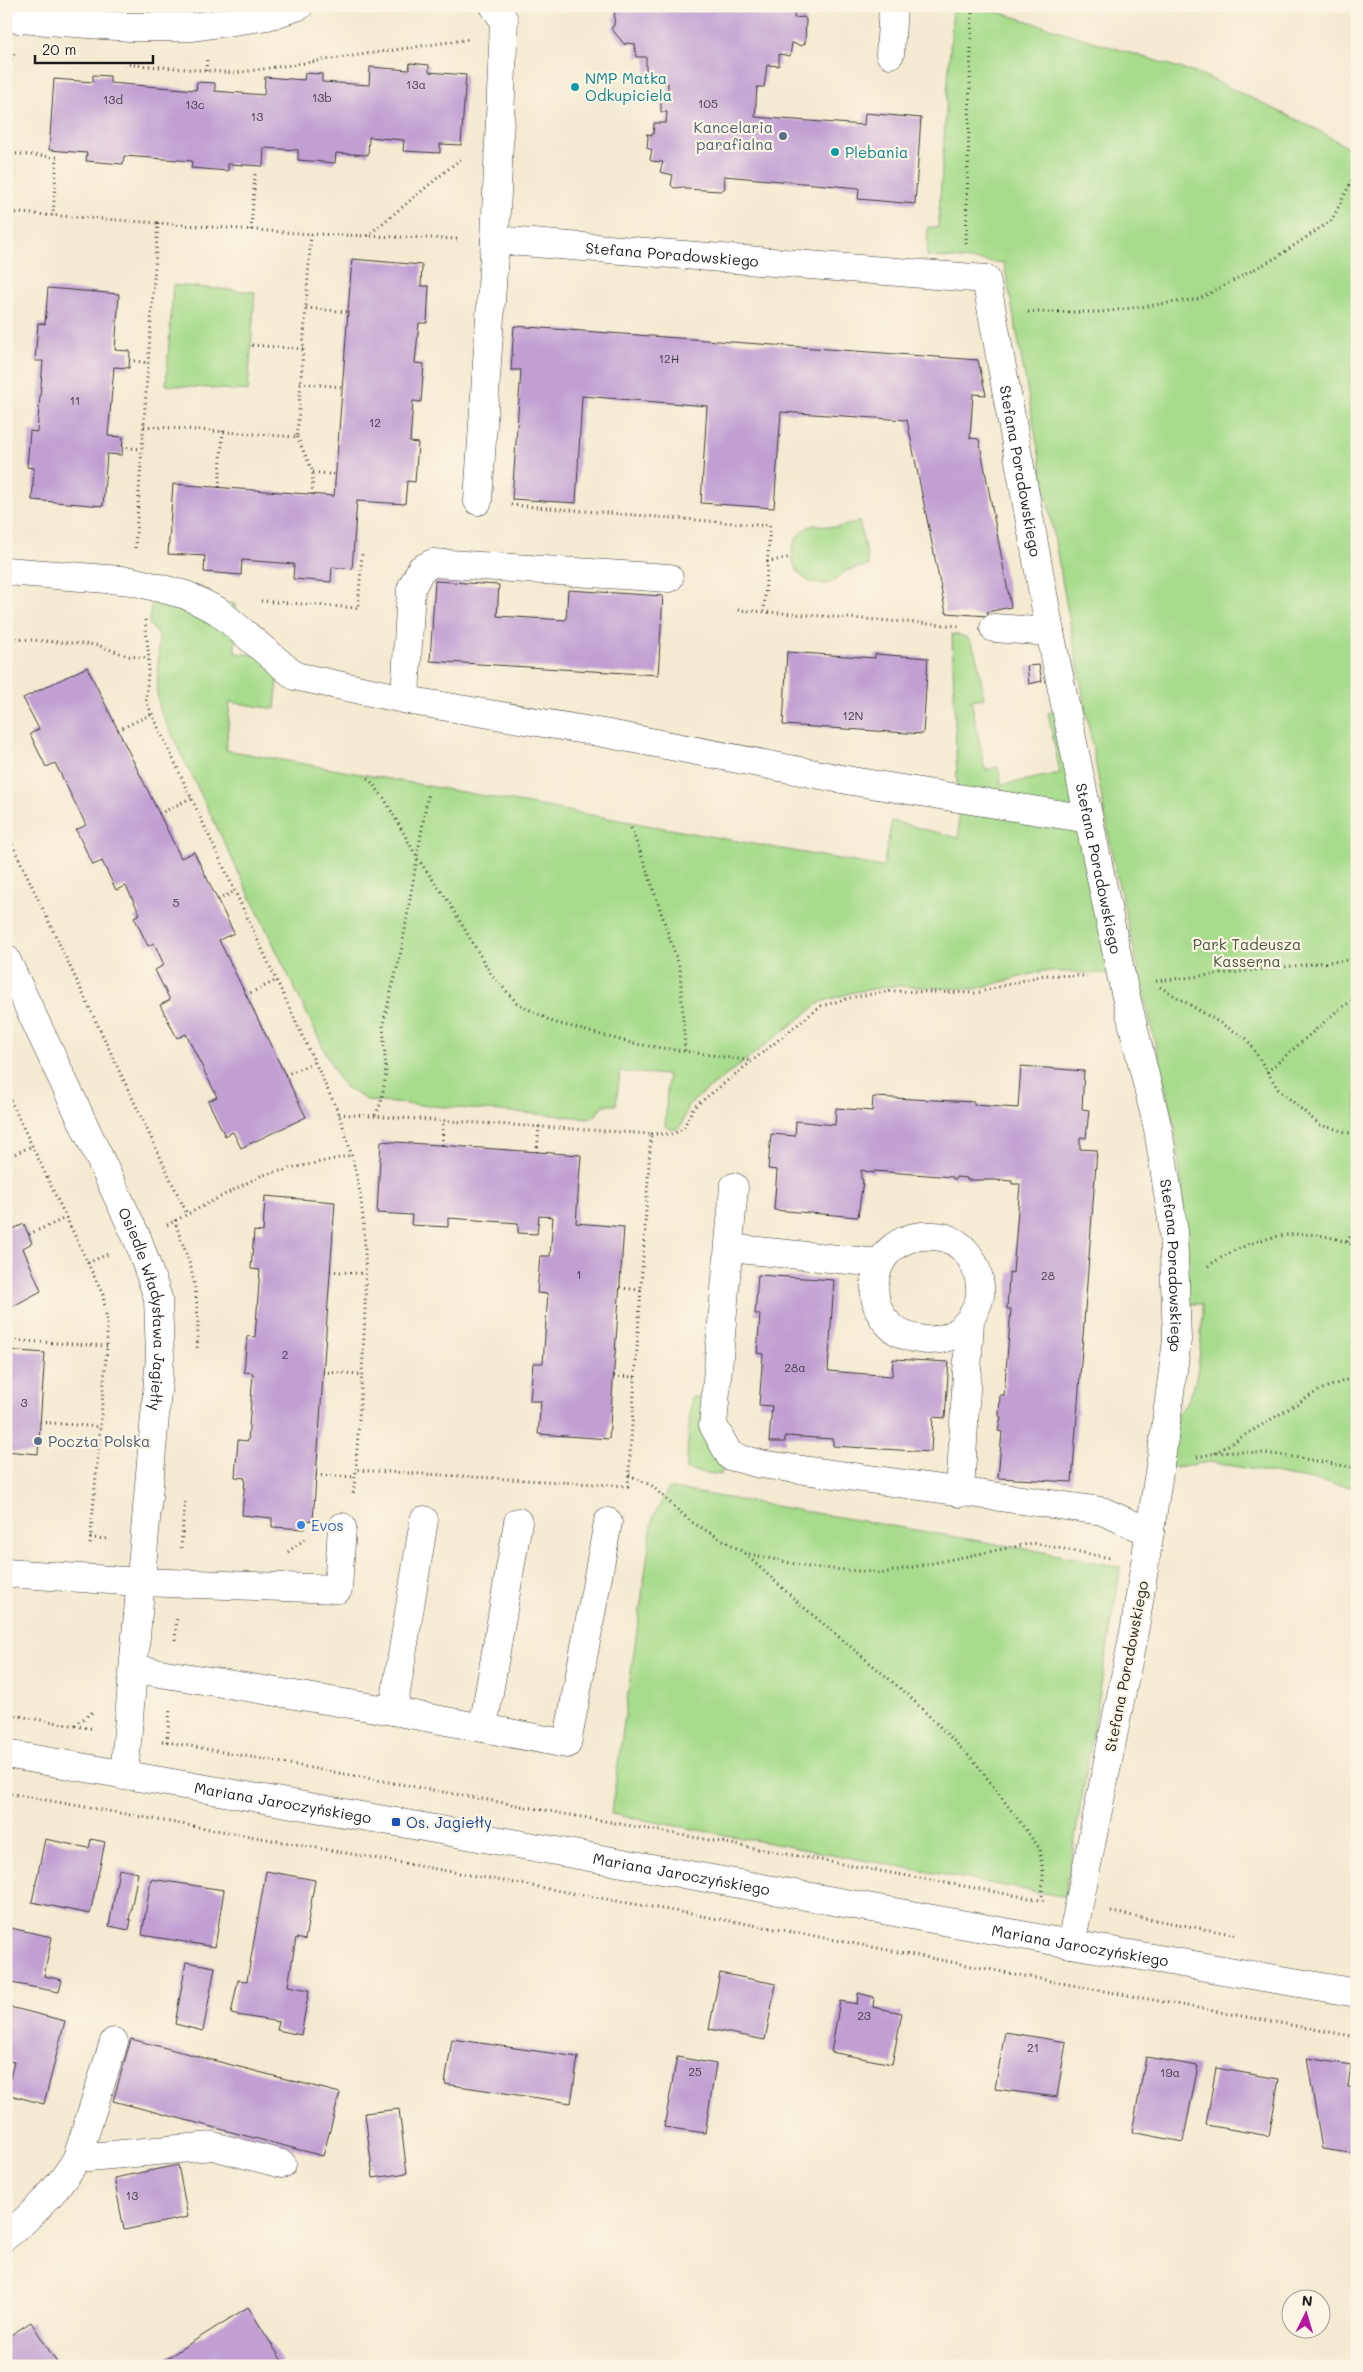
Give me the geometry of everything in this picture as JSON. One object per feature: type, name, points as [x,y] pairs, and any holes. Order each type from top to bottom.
[{"type":"street","points":[[6,18],[130,27],[193,27],[268,16],[299,6]]},
{"type":"street","points":[[478,501],[495,240],[504,20],[494,6]]},
{"type":"street","points":[[890,54],[893,6]]},
{"type":"street","name":"Stefana Poradowskiego","points":[[495,240],[986,279],[1050,632],[1123,984],[1158,1129],[1172,1226],[1177,1340],[1160,1467],[1136,1627],[1070,1944]]},
{"type":"street","points":[[405,698],[411,590],[422,569],[433,562],[669,578]]},
{"type":"street","points":[[6,571],[132,581],[186,595],[218,611],[295,676],[405,698],[609,734],[852,782],[1089,819]]},
{"type":"street","points":[[994,628],[1050,632]]},
{"type":"street","name":"Osiedle Władysława Jagiełły","points":[[6,959],[138,1240],[158,1298],[160,1357],[140,1582],[135,1669],[124,1776]]},
{"type":"street","points":[[734,1187],[714,1425],[730,1456],[760,1464],[960,1493],[1102,1511],[1150,1532]]},
{"type":"street","points":[[960,1493],[970,1320],[980,1297],[979,1272],[966,1250],[944,1237],[919,1234],[896,1244],[879,1263],[874,1285],[877,1307],[890,1326],[908,1338],[931,1341],[952,1335],[970,1320]]},
{"type":"street","points":[[728,1248],[879,1263]]},
{"type":"street","points":[[393,1711],[424,1520]]},
{"type":"street","points":[[484,1728],[518,1522]]},
{"type":"street","points":[[135,1669],[393,1711],[567,1744],[608,1522]]},
{"type":"street","points":[[6,1573],[140,1582],[338,1589],[342,1527]]},
{"type":"street","name":"Mariana Jaroczyńskiego","points":[[6,1754],[396,1822],[1070,1944],[1357,1993]]},
{"type":"street","points":[[6,2236],[22,2223],[71,2169],[78,2158],[114,2042]]},
{"type":"street","points":[[78,2158],[214,2146],[282,2164]]},
{"type":"path","points":[[965,277],[972,6]]},
{"type":"path","points":[[120,64],[235,73],[480,38]]},
{"type":"path","points":[[6,54],[24,55]]},
{"type":"path","points":[[6,68],[14,55]]},
{"type":"path","points":[[6,153],[57,157],[53,216]]},
{"type":"path","points":[[366,236],[465,156]]},
{"type":"path","points":[[992,312],[1102,312],[1199,299],[1277,257],[1332,220],[1357,170]]},
{"type":"path","points":[[251,230],[255,174]]},
{"type":"path","points":[[6,212],[311,234],[495,240]]},
{"type":"path","points":[[132,581],[158,223]]},
{"type":"path","points":[[311,234],[296,437],[313,472],[312,494]]},
{"type":"path","points":[[306,308],[348,312]]},
{"type":"path","points":[[252,345],[303,349]]},
{"type":"path","points":[[129,360],[148,363]]},
{"type":"path","points":[[300,382],[342,388]]},
{"type":"path","points":[[143,426],[296,437]]},
{"type":"path","points":[[219,488],[223,431]]},
{"type":"path","points":[[122,447],[141,448]]},
{"type":"path","points":[[313,472],[336,475]]},
{"type":"path","points":[[478,501],[770,526],[764,611]]},
{"type":"path","points":[[253,600],[358,608],[362,554]]},
{"type":"path","points":[[767,562],[791,557]]},
{"type":"path","points":[[738,610],[994,628]]},
{"type":"path","points":[[146,616],[149,658],[146,701],[339,1114],[352,1155],[363,1217],[365,1274],[356,1470],[352,1508],[342,1527]]},
{"type":"path","points":[[6,638],[97,645],[128,656],[149,658]]},
{"type":"path","points":[[118,730],[152,714]]},
{"type":"path","points":[[368,778],[384,798],[418,859],[448,901],[491,974],[517,1003],[553,1022],[635,1044],[752,1061]]},
{"type":"path","points":[[375,1115],[381,1103],[386,1074],[382,1024],[401,952],[428,793]]},
{"type":"path","points":[[159,814],[191,798]]},
{"type":"path","points":[[631,828],[680,969],[685,1051]]},
{"type":"path","points":[[6,831],[187,1214]]},
{"type":"path","points":[[218,900],[235,891]]},
{"type":"path","points":[[1357,959],[1150,981],[1247,1039],[1278,1090],[1320,1125],[1357,1136]]},
{"type":"path","points":[[339,1114],[673,1134],[683,1129],[693,1108],[821,1006],[854,997],[891,991],[976,993],[1044,975],[1115,978],[1123,984]]},
{"type":"path","points":[[246,995],[277,980]]},
{"type":"path","points":[[1267,1072],[1337,1011],[1357,997]]},
{"type":"path","points":[[286,1075],[315,1062]]},
{"type":"path","points":[[6,1091],[103,1295],[107,1321],[107,1346],[87,1578]]},
{"type":"path","points":[[442,1146],[443,1120]]},
{"type":"path","points":[[537,1152],[538,1126]]},
{"type":"path","points":[[356,1470],[628,1486],[651,1134]]},
{"type":"path","points":[[6,1158],[32,1146]]},
{"type":"path","points":[[88,1263],[138,1240],[262,1175],[352,1155]]},
{"type":"path","points":[[28,1234],[66,1218]]},
{"type":"path","points":[[1347,1242],[1357,1226]]},
{"type":"path","points":[[1175,1290],[1217,1260],[1256,1240],[1292,1234],[1319,1234],[1357,1247]]},
{"type":"path","points":[[330,1271],[365,1274]]},
{"type":"path","points":[[620,1288],[641,1290]]},
{"type":"path","points":[[6,1340],[107,1346]]},
{"type":"path","points":[[323,1372],[360,1374]]},
{"type":"path","points":[[614,1376],[636,1377]]},
{"type":"path","points":[[1214,1453],[1320,1390],[1357,1376]]},
{"type":"path","points":[[40,1422],[100,1427]]},
{"type":"path","points":[[1160,1467],[1214,1453],[1260,1454],[1357,1468]]},
{"type":"path","points":[[316,1475],[355,1477]]},
{"type":"path","points":[[629,1475],[652,1486],[690,1520],[745,1554],[801,1605],[907,1694],[975,1762],[1040,1849],[1043,1873],[1042,1900]]},
{"type":"path","points":[[745,1554],[809,1567],[883,1573],[1034,1543],[1145,1565]]},
{"type":"path","points":[[6,1714],[1242,1936]]},
{"type":"path","points":[[6,1793],[804,1934],[1082,1988],[1357,2037]]},
{"type":"green space","name":"Park Tadeusza Kasserna","points":[[953,6],[979,6],[1205,76],[1316,129],[1357,153],[1357,1488],[1210,1462],[1177,1467],[1169,1466],[1178,1412],[1186,1404],[1196,1378],[1199,1362],[1202,1304],[1185,1304],[1183,1200],[1175,1129],[1114,864],[1004,263],[927,256],[928,227],[938,227]]},
{"type":"green space","points":[[173,285],[255,292],[248,391],[166,385]]},
{"type":"green space","points":[[859,521],[869,566],[848,570],[834,581],[824,584],[814,583],[805,579],[799,573],[792,556],[793,546],[804,530],[813,525],[839,527]]},
{"type":"green space","points":[[157,597],[235,604],[235,653],[280,657],[275,709],[230,702],[226,750],[883,867],[892,821],[959,838],[952,634],[963,636],[967,638],[974,649],[984,698],[971,700],[985,770],[998,767],[1002,785],[1060,773],[1048,713],[1061,711],[1115,974],[1043,971],[975,989],[892,986],[854,992],[821,1002],[688,1105],[682,1124],[677,1129],[670,1129],[665,1126],[668,1075],[620,1072],[616,1105],[604,1105],[595,1116],[589,1118],[368,1101],[345,1087],[337,1076],[160,710],[157,694],[159,636],[149,624],[151,603]]},
{"type":"green space","points":[[691,1397],[703,1398],[723,1462],[721,1475],[686,1470]]},
{"type":"green space","points":[[669,1488],[1121,1567],[1065,1897],[611,1814],[653,1517]]},
{"type":"building","points":[[614,6],[795,6],[794,18],[804,17],[806,20],[805,43],[802,46],[792,43],[790,56],[779,54],[779,66],[767,65],[764,87],[757,87],[755,117],[864,125],[865,113],[921,118],[915,204],[858,199],[859,188],[724,176],[725,188],[721,191],[685,189],[684,187],[674,188],[671,185],[673,175],[660,172],[663,162],[651,161],[652,150],[647,148],[648,136],[646,134],[653,135],[654,123],[666,123],[667,112],[661,112],[661,94],[668,95],[668,83],[646,80],[646,57],[636,57],[635,44],[626,43],[625,45],[611,28],[614,26],[615,10],[612,8]]},
{"type":"building","points":[[410,63],[429,65],[429,72],[466,75],[461,145],[440,144],[440,153],[403,151],[404,140],[369,137],[368,155],[336,153],[335,163],[298,160],[298,150],[264,148],[263,166],[228,164],[228,171],[191,168],[192,161],[124,156],[123,164],[86,161],[87,153],[49,150],[54,79],[93,82],[93,75],[110,76],[110,83],[196,90],[197,82],[215,83],[215,91],[264,95],[265,77],[304,80],[305,73],[322,74],[322,82],[369,85],[370,67],[409,70]]},
{"type":"building","points":[[352,259],[422,265],[421,286],[429,286],[427,323],[419,323],[415,363],[424,364],[421,402],[413,401],[410,442],[418,443],[415,482],[407,481],[405,504],[357,501],[352,569],[332,567],[331,582],[293,579],[294,564],[242,560],[241,575],[204,572],[205,556],[168,554],[173,484],[334,496]]},
{"type":"building","points":[[48,288],[119,294],[115,350],[130,351],[129,368],[114,367],[108,436],[123,437],[122,455],[107,454],[103,506],[32,500],[34,468],[27,467],[30,431],[37,432],[43,361],[35,361],[38,323],[45,324]]},
{"type":"building","points":[[514,326],[978,360],[986,395],[973,394],[970,438],[979,439],[1011,607],[987,612],[988,616],[946,613],[907,420],[781,412],[774,508],[701,503],[707,406],[582,396],[576,503],[512,499],[521,370],[511,370]]},
{"type":"building","points":[[435,581],[499,585],[497,616],[566,620],[568,590],[663,596],[658,675],[430,661]]},
{"type":"building","points":[[787,652],[875,658],[875,654],[928,658],[923,734],[783,725]]},
{"type":"building","points":[[1039,665],[1042,681],[1029,684],[1027,666]]},
{"type":"building","points":[[87,667],[181,858],[194,852],[234,933],[219,940],[306,1117],[241,1148],[233,1132],[225,1136],[208,1101],[217,1097],[186,1034],[177,1038],[160,1005],[170,1000],[155,970],[164,965],[154,943],[148,946],[134,917],[140,914],[126,886],[116,890],[102,861],[93,865],[76,830],[86,825],[55,763],[46,767],[30,734],[39,729],[23,698]]},
{"type":"building","points":[[1021,1066],[1084,1071],[1082,1109],[1089,1110],[1086,1138],[1080,1137],[1080,1149],[1097,1150],[1072,1482],[998,1478],[1002,1432],[998,1431],[1001,1417],[999,1416],[1000,1395],[1004,1395],[1011,1309],[1007,1309],[1009,1272],[1013,1273],[1020,1184],[1012,1184],[1012,1181],[967,1180],[967,1178],[956,1177],[956,1179],[953,1179],[953,1177],[874,1171],[874,1173],[861,1170],[861,1179],[863,1180],[858,1217],[774,1210],[777,1170],[768,1169],[771,1134],[795,1136],[796,1121],[835,1125],[836,1108],[872,1111],[873,1097],[974,1102],[974,1105],[1018,1108]]},
{"type":"building","points":[[381,1141],[581,1155],[576,1223],[624,1227],[609,1439],[538,1434],[541,1401],[530,1401],[533,1363],[543,1363],[548,1294],[537,1293],[540,1256],[550,1256],[553,1217],[539,1216],[537,1234],[518,1233],[518,1223],[448,1218],[448,1227],[411,1225],[412,1215],[377,1213]]},
{"type":"building","points":[[265,1196],[335,1202],[313,1521],[306,1520],[305,1529],[272,1527],[272,1518],[242,1515],[245,1478],[235,1477],[238,1440],[248,1441],[253,1373],[244,1372],[247,1336],[255,1337],[260,1270],[251,1269],[254,1231],[263,1232]]},
{"type":"building","points":[[6,1214],[13,1229],[24,1224],[32,1243],[23,1248],[41,1291],[6,1310]]},
{"type":"building","points":[[758,1275],[834,1280],[828,1371],[892,1376],[893,1359],[949,1362],[945,1418],[933,1417],[931,1452],[833,1446],[833,1439],[785,1436],[785,1442],[769,1442],[772,1406],[759,1405],[763,1354],[757,1353],[760,1314],[755,1314]]},
{"type":"building","points":[[6,1350],[45,1353],[38,1454],[6,1451]]},
{"type":"building","points":[[45,1839],[89,1848],[91,1839],[105,1842],[90,1914],[32,1902]]},
{"type":"building","points":[[119,1869],[138,1873],[129,1920],[131,1920],[129,1930],[109,1926]]},
{"type":"building","points":[[266,1871],[315,1880],[305,1940],[296,1938],[288,1986],[309,1990],[301,2035],[277,2030],[279,2022],[231,2014],[238,1980],[247,1981]]},
{"type":"building","points":[[151,1879],[224,1890],[215,1947],[142,1935]]},
{"type":"building","points":[[6,1927],[52,1937],[44,1976],[62,1980],[59,1992],[6,1982]]},
{"type":"building","points":[[186,1962],[215,1967],[203,2031],[175,2024]]},
{"type":"building","points":[[720,1973],[776,1984],[765,2040],[709,2029]]},
{"type":"building","points":[[858,1993],[874,1997],[873,2007],[902,2013],[892,2064],[831,2052],[840,2001],[857,2004]]},
{"type":"building","points":[[6,2006],[65,2021],[44,2104],[6,2094],[14,2062],[6,2060]]},
{"type":"building","points":[[1005,2032],[1066,2042],[1057,2097],[995,2089]]},
{"type":"building","points":[[131,2039],[340,2093],[323,2156],[113,2101]]},
{"type":"building","points":[[452,2039],[578,2057],[571,2103],[445,2084]]},
{"type":"building","points":[[677,2057],[716,2064],[705,2133],[664,2127]]},
{"type":"building","points":[[1146,2057],[1198,2066],[1183,2142],[1132,2132]]},
{"type":"building","points":[[1307,2058],[1351,2065],[1348,2087],[1355,2088],[1351,2109],[1356,2110],[1352,2132],[1357,2136],[1357,2154],[1322,2149]]},
{"type":"building","points":[[1216,2068],[1279,2079],[1269,2136],[1206,2125]]},
{"type":"building","points":[[399,2109],[407,2173],[373,2178],[365,2113]]},
{"type":"building","points":[[178,2165],[188,2217],[124,2230],[114,2178]]},
{"type":"building","points":[[248,2307],[282,2361],[274,2366],[154,2366]]},
{"type":"building","points":[[31,2322],[59,2366],[6,2366],[6,2338]]},
{"type":"place","name":"NMP Matka Odkupiciela","points":[[575,87]]},
{"type":"place","name":"Kancelaria parafialna","points":[[783,136]]},
{"type":"place","name":"Plebania","points":[[835,152]]},
{"type":"place","name":"Poczta Polska","points":[[38,1441]]},
{"type":"place","name":"Evos","points":[[301,1525]]},
{"type":"place","name":"Os. Jagiełły","points":[[396,1822]]}]
